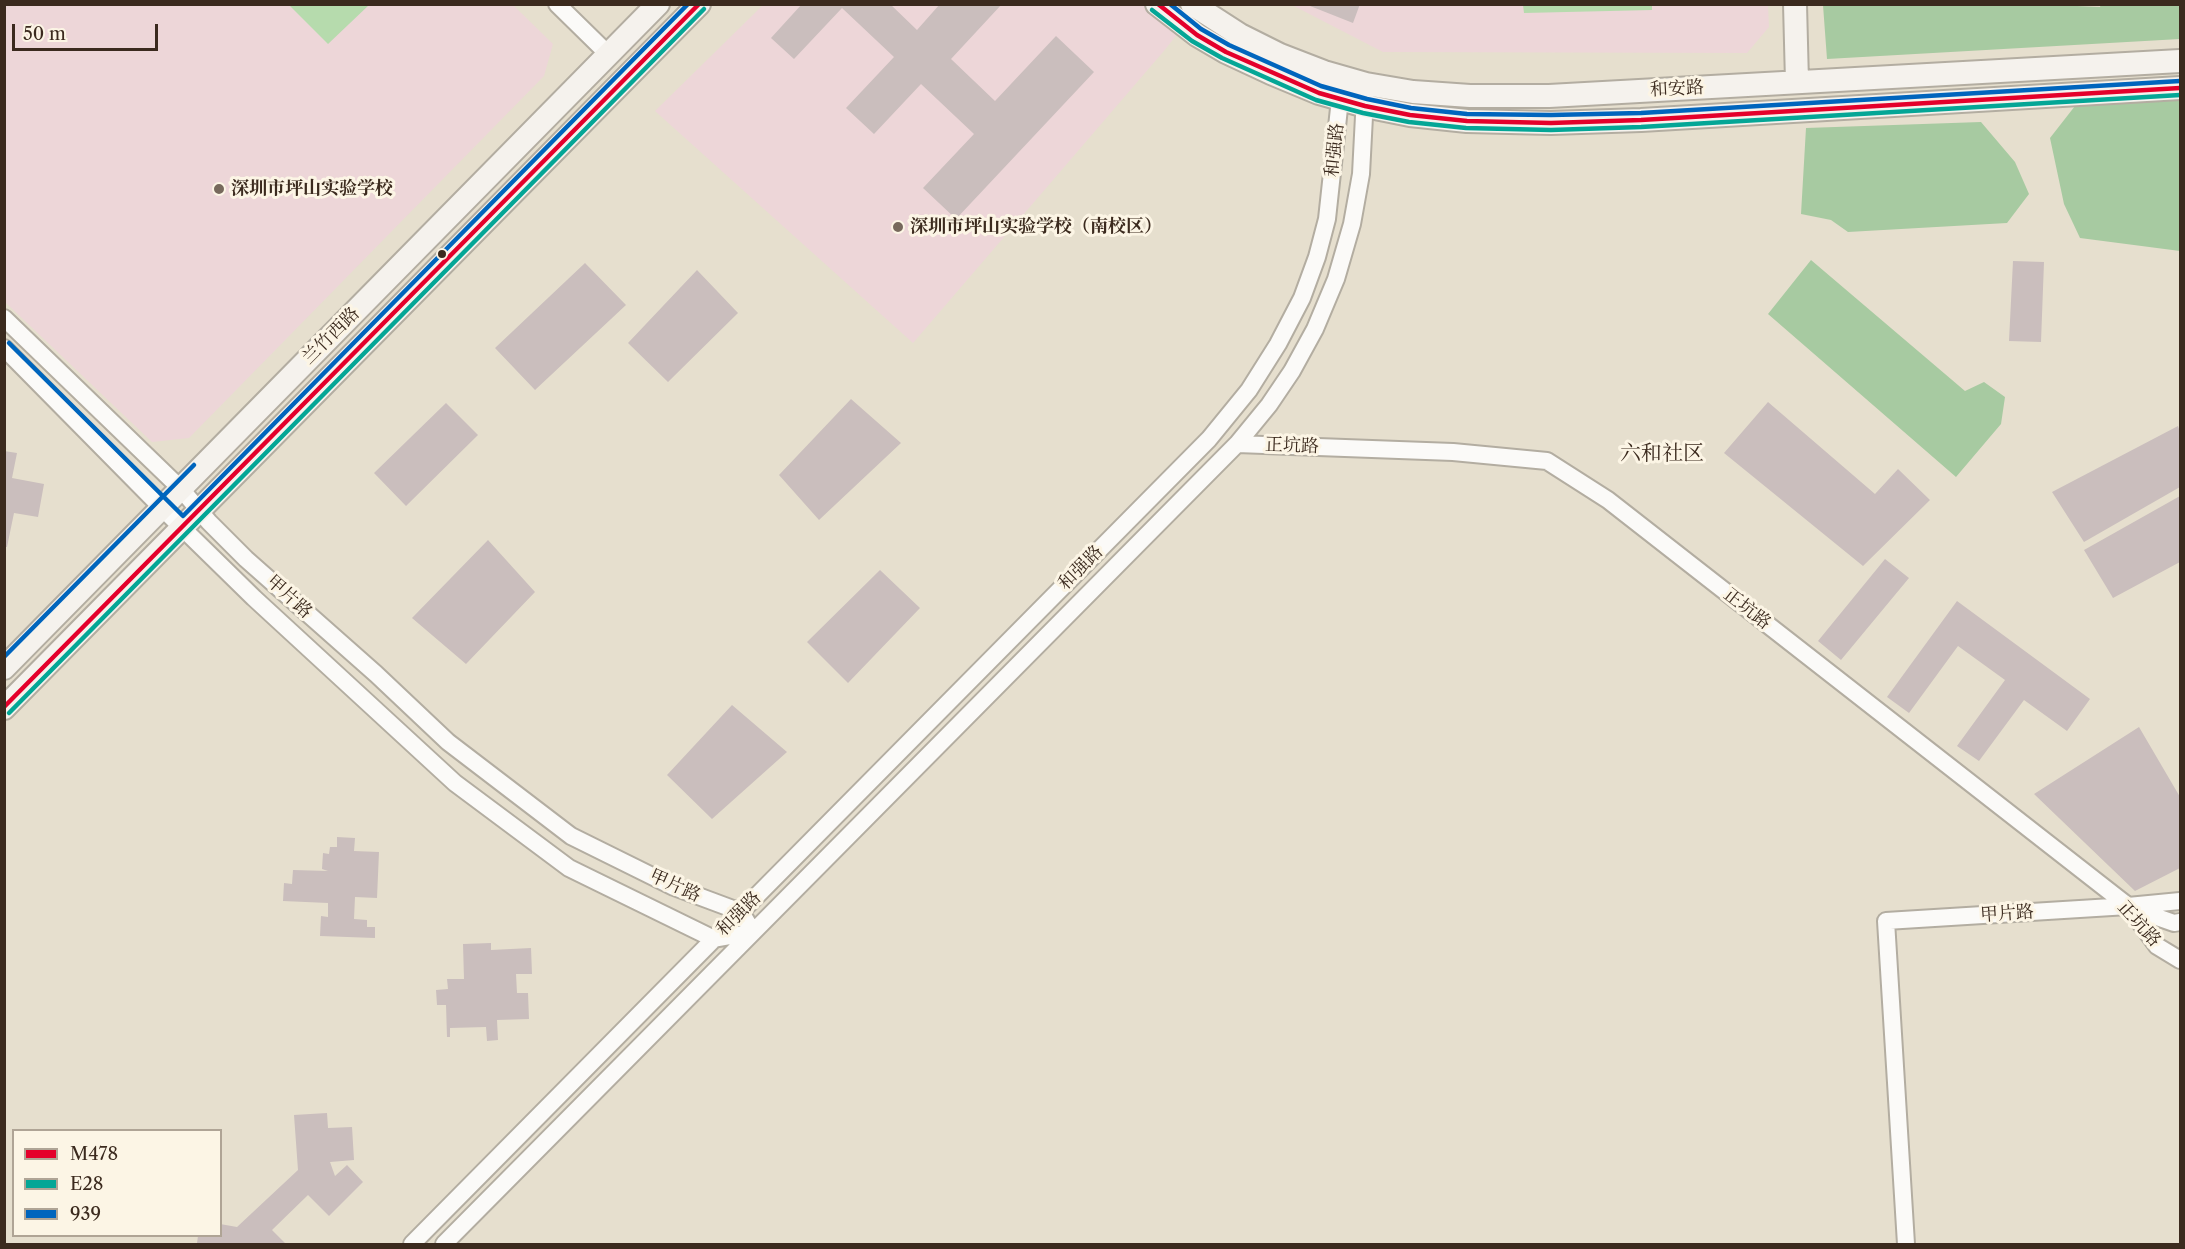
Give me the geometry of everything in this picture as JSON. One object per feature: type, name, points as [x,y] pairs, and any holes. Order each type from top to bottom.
[{"type":"street","points":[[557,4],[609,55]]},
{"type":"street","name":"兰竹西路","points":[[4,668],[658,4]]},
{"type":"street","name":"兰竹西路","points":[[4,708],[699,4]]},
{"type":"street","name":"和安路","points":[[1157,4],[1197,35],[1226,52],[1271,73],[1340,99],[1413,92],[1470,96],[1549,96],[2181,61]]},
{"type":"street","name":"和安路","points":[[1192,4],[1240,35],[1280,55],[1324,72],[1366,95],[1434,117],[1467,121],[1551,123],[1630,121],[2181,88]]},
{"type":"street","points":[[1795,4],[1797,82]]},
{"type":"street","points":[[1434,117],[1436,93]]},
{"type":"street","name":"和强路","points":[[444,1245],[1237,444],[1269,405],[1292,371],[1315,329],[1336,279],[1352,224],[1357,194],[1366,95]]},
{"type":"street","name":"和强路","points":[[412,1245],[1209,439],[1249,390],[1278,344],[1302,298],[1317,256],[1327,219],[1340,99]]},
{"type":"street","name":"甲片路","points":[[4,318],[180,489],[246,560],[376,674],[448,742],[571,836],[674,887],[741,912]]},
{"type":"street","name":"甲片路","points":[[4,348],[254,598],[455,783],[569,868],[714,939]]},
{"type":"street","name":"正坑路","points":[[1237,444],[1453,452],[1547,461],[1608,500],[2128,906],[2157,946],[2181,960]]},
{"type":"street","name":"甲片路","points":[[1906,1245],[1886,921],[2181,901]]},
{"type":"street","name":"甲片路","points":[[2128,906],[2174,923],[2181,922]]},
{"type":"street","points":[[714,939],[753,933],[741,912]]},
{"type":"shaded area","name":"深圳市坪山实验学校","points":[[4,5],[513,5],[553,44],[544,76],[189,438],[152,442],[5,302]]},
{"type":"shaded area","name":"深圳市坪山实验学校（南校区）","points":[[763,5],[1201,5],[913,343],[655,111]]},
{"type":"shaded area","points":[[1292,5],[1768,5],[1769,27],[1747,53],[1383,52]]},
{"type":"green space","points":[[1652,4],[1652,10],[1524,13],[1523,5]]},
{"type":"green space","points":[[2101,4],[2180,5],[2180,39],[1827,59],[1823,5],[2100,7]]},
{"type":"green space","points":[[289,5],[369,5],[328,44]]},
{"type":"green space","points":[[2180,100],[2180,251],[2080,238],[2064,204],[2050,138],[2075,106]]},
{"type":"green space","points":[[1981,122],[2015,162],[2029,194],[2007,223],[1848,232],[1831,220],[1801,214],[1806,128]]},
{"type":"green space","points":[[1811,260],[1965,391],[1984,382],[2005,397],[2001,424],[1956,477],[1768,314]]},
{"type":"building","points":[[802,4],[890,4],[917,30],[940,4],[1002,4],[951,59],[995,101],[1056,36],[1094,72],[956,219],[923,188],[974,134],[921,84],[874,134],[846,108],[894,57],[842,8],[794,59],[771,38]]},
{"type":"building","points":[[1305,4],[1360,4],[1353,23]]},
{"type":"building","points":[[2013,261],[2044,262],[2041,342],[2009,341]]},
{"type":"building","points":[[585,263],[626,305],[535,390],[495,348]]},
{"type":"building","points":[[697,270],[738,313],[668,382],[628,343]]},
{"type":"building","points":[[851,399],[901,443],[819,520],[779,475]]},
{"type":"building","points":[[1768,402],[1875,494],[1898,469],[1930,500],[1863,566],[1724,453]]},
{"type":"building","points":[[446,403],[478,435],[406,506],[374,473]]},
{"type":"building","points":[[2178,426],[2180,432],[2180,487],[2084,542],[2052,492]]},
{"type":"building","points":[[4,451],[17,453],[12,478],[44,484],[38,517],[14,513],[7,547],[4,547]]},
{"type":"building","points":[[2180,496],[2180,562],[2113,598],[2084,550]]},
{"type":"building","points":[[488,540],[535,592],[466,664],[412,618]]},
{"type":"building","points":[[1885,559],[1909,578],[1841,660],[1818,641]]},
{"type":"building","points":[[880,570],[920,608],[848,683],[807,642]]},
{"type":"building","points":[[1957,601],[2090,699],[2067,731],[2024,700],[1979,761],[1957,746],[2005,680],[1958,646],[1909,713],[1887,697]]},
{"type":"building","points":[[732,705],[787,752],[712,819],[667,775]]},
{"type":"building","points":[[2139,727],[2180,797],[2180,868],[2135,891],[2034,794]]},
{"type":"building","points":[[337,837],[355,838],[354,851],[379,852],[377,898],[355,897],[354,919],[367,920],[367,927],[375,927],[375,938],[320,936],[321,916],[328,917],[328,903],[283,901],[284,883],[292,884],[293,870],[328,871],[322,869],[323,853],[329,854],[330,847],[337,847]]},
{"type":"building","points":[[491,943],[491,950],[531,948],[532,974],[516,974],[517,993],[528,993],[529,1019],[497,1020],[498,1040],[487,1041],[486,1027],[450,1028],[450,1037],[447,1037],[446,1005],[437,1005],[436,990],[448,989],[447,979],[464,979],[463,944]]},
{"type":"building","points":[[327,1113],[328,1128],[352,1127],[354,1160],[330,1162],[335,1176],[347,1165],[363,1182],[329,1216],[308,1195],[272,1230],[286,1244],[197,1243],[198,1237],[222,1237],[222,1224],[237,1227],[298,1170],[294,1115]]},
{"type":"transit line","name":"939","points":[[9,343],[183,516],[688,4]]},
{"type":"transit line","name":"M478","points":[[4,707],[699,4]]},
{"type":"transit line","name":"M478","points":[[1158,4],[1197,35],[1226,52],[1319,93],[1365,106],[1410,115],[1467,121],[1551,123],[1641,120],[2180,88]]},
{"type":"transit line","name":"939","points":[[1170,4],[1201,29],[1229,45],[1321,86],[1411,108],[1467,114],[1641,113],[2180,81]]},
{"type":"transit line","name":"E28","points":[[9,713],[704,9]]},
{"type":"transit line","name":"E28","points":[[1152,10],[1192,41],[1222,58],[1316,100],[1363,113],[1409,122],[1466,128],[1551,130],[1641,127],[2180,95]]},
{"type":"transit line","name":"939","points":[[4,657],[194,465]]},
{"type":"place","name":"深圳市坪山实验学校","points":[[219,189]]},
{"type":"place","name":"深圳市坪山实验学校（南校区）","points":[[898,227]]},
{"type":"district","name":"六和社区","points":[[1662,454]]}]
